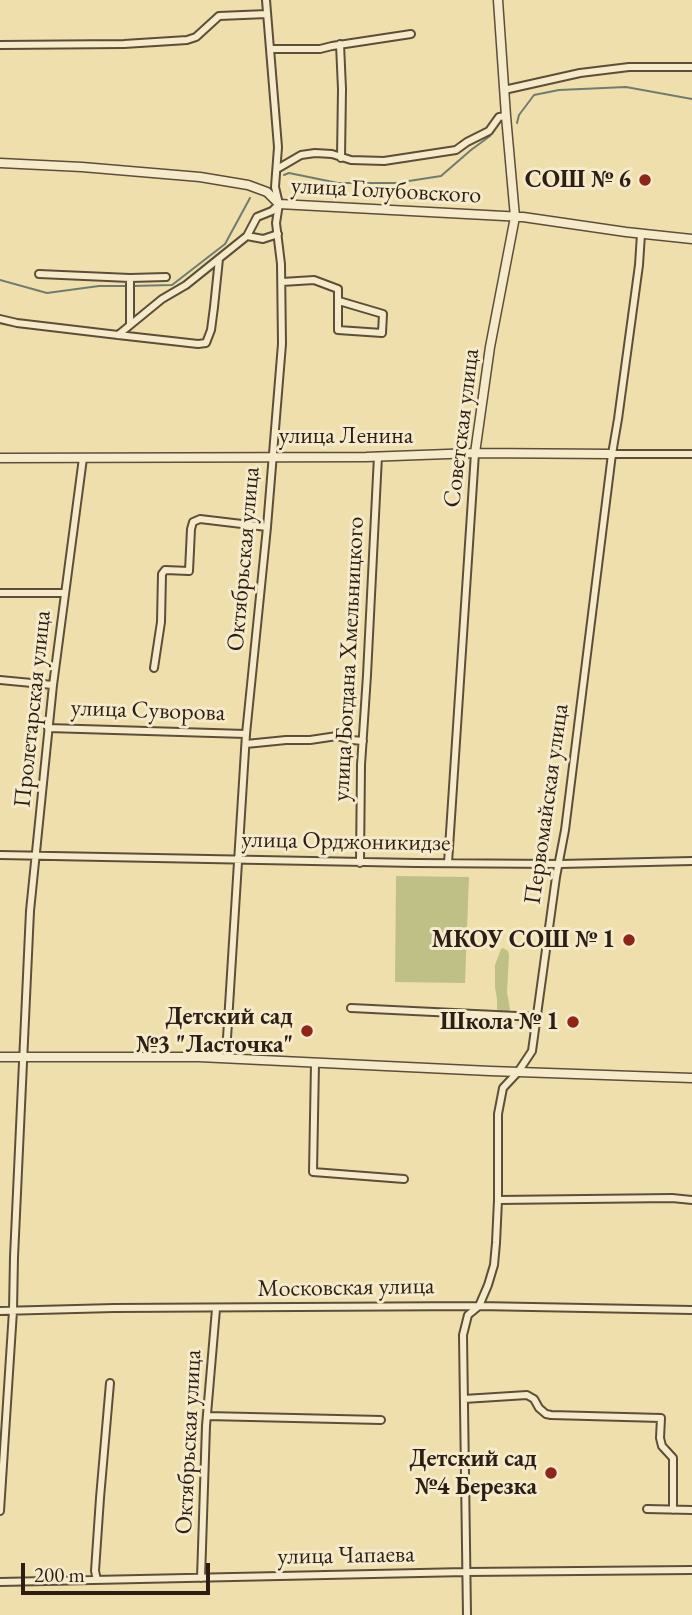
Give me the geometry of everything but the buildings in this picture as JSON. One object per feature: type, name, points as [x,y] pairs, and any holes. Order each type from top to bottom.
[{"type":"street","name":"Октябрьская улица","points":[[227,1038],[246,734],[282,344],[282,282],[276,223],[279,204],[275,187],[278,147],[266,0]]},
{"type":"street","name":"Советская улица","points":[[448,863],[475,453],[490,347],[515,217],[498,0]]},
{"type":"street","points":[[0,45],[124,44],[187,40],[196,37],[219,16],[267,14]]},
{"type":"street","points":[[271,49],[320,49],[411,34]]},
{"type":"street","points":[[340,44],[341,158]]},
{"type":"street","points":[[504,90],[580,73],[629,67],[692,67]]},
{"type":"street","points":[[277,169],[301,155],[315,153],[332,154],[351,160],[384,161],[456,150],[489,131],[499,117],[506,116]]},
{"type":"street","points":[[332,154],[341,146]]},
{"type":"street","name":"улица Голубовского","points":[[0,163],[200,177],[248,185],[267,192],[279,204],[523,217],[692,239]]},
{"type":"street","points":[[118,335],[162,299],[186,285],[219,259],[247,236],[257,217],[272,211],[279,204]]},
{"type":"street","points":[[247,236],[263,239],[278,234]]},
{"type":"street","name":"Первомайская улица","points":[[467,1615],[463,1335],[468,1315],[479,1306],[494,1265],[498,1199],[498,1114],[503,1088],[532,1051],[639,265],[641,234]]},
{"type":"street","points":[[0,318],[17,323],[118,335],[198,344],[206,342],[211,330],[219,259]]},
{"type":"street","points":[[39,274],[166,278]]},
{"type":"street","points":[[130,278],[130,325]]},
{"type":"street","points":[[282,282],[314,280],[338,289],[338,301],[338,330],[382,333],[383,314],[338,301]]},
{"type":"street","name":"улица Ленина","points":[[0,458],[475,453],[692,454]]},
{"type":"street","name":"улица Богдана Хмельницкого","points":[[360,863],[363,741],[378,456]]},
{"type":"street","name":"Пролетарская улица","points":[[0,1511],[13,1311],[27,958],[48,728],[83,458]]},
{"type":"street","points":[[154,668],[161,622],[162,574],[165,570],[189,571],[193,522],[200,519],[267,527]]},
{"type":"street","points":[[0,593],[65,593]]},
{"type":"street","points":[[0,680],[53,685]]},
{"type":"street","name":"улица Суворова","points":[[48,728],[246,734]]},
{"type":"street","points":[[246,744],[337,736],[363,741]]},
{"type":"street","name":"улица Орджоникидзе","points":[[0,855],[360,863],[559,864],[692,861]]},
{"type":"street","points":[[351,1008],[537,1017]]},
{"type":"street","points":[[0,1057],[191,1057],[692,1078]]},
{"type":"street","points":[[315,1063],[313,1172],[404,1179]]},
{"type":"street","points":[[498,1199],[692,1200]]},
{"type":"street","name":"Московская улица","points":[[0,1311],[479,1306],[692,1310]]},
{"type":"street","name":"Октябрьская улица","points":[[201,1578],[207,1416],[216,1309]]},
{"type":"street","points":[[97,1580],[95,1571],[110,1383]]},
{"type":"street","points":[[464,1399],[527,1395],[534,1399],[546,1414],[551,1415],[661,1418],[662,1446],[673,1458],[673,1510]]},
{"type":"street","points":[[207,1416],[381,1420]]},
{"type":"street","points":[[647,1508],[692,1510]]},
{"type":"street","name":"улица Чапаева","points":[[0,1582],[692,1570]]},
{"type":"green space","points":[[396,876],[469,877],[465,983],[395,982]]},
{"type":"green space","points":[[503,948],[509,955],[508,1013],[499,1012],[497,1009],[495,987],[495,965]]},
{"type":"waterway","points":[[517,123],[519,115],[534,95],[559,90],[626,87],[692,99]]},
{"type":"waterway","points":[[284,175],[289,173],[338,183],[396,183],[441,176],[490,136]]},
{"type":"waterway","points":[[132,286],[172,285],[225,244],[250,198]]},
{"type":"waterway","points":[[0,280],[47,293],[99,286],[126,286]]},
{"type":"place","name":"СОШ № 6","points":[[645,180]]},
{"type":"place","name":"МКОУ СОШ № 1","points":[[629,940]]},
{"type":"place","name":"Школа № 1","points":[[573,1022]]},
{"type":"place","name":"Детский сад №3 \"Ласточка\"","points":[[307,1031]]},
{"type":"place","name":"Детский сад №4 Березка","points":[[551,1473]]}]
